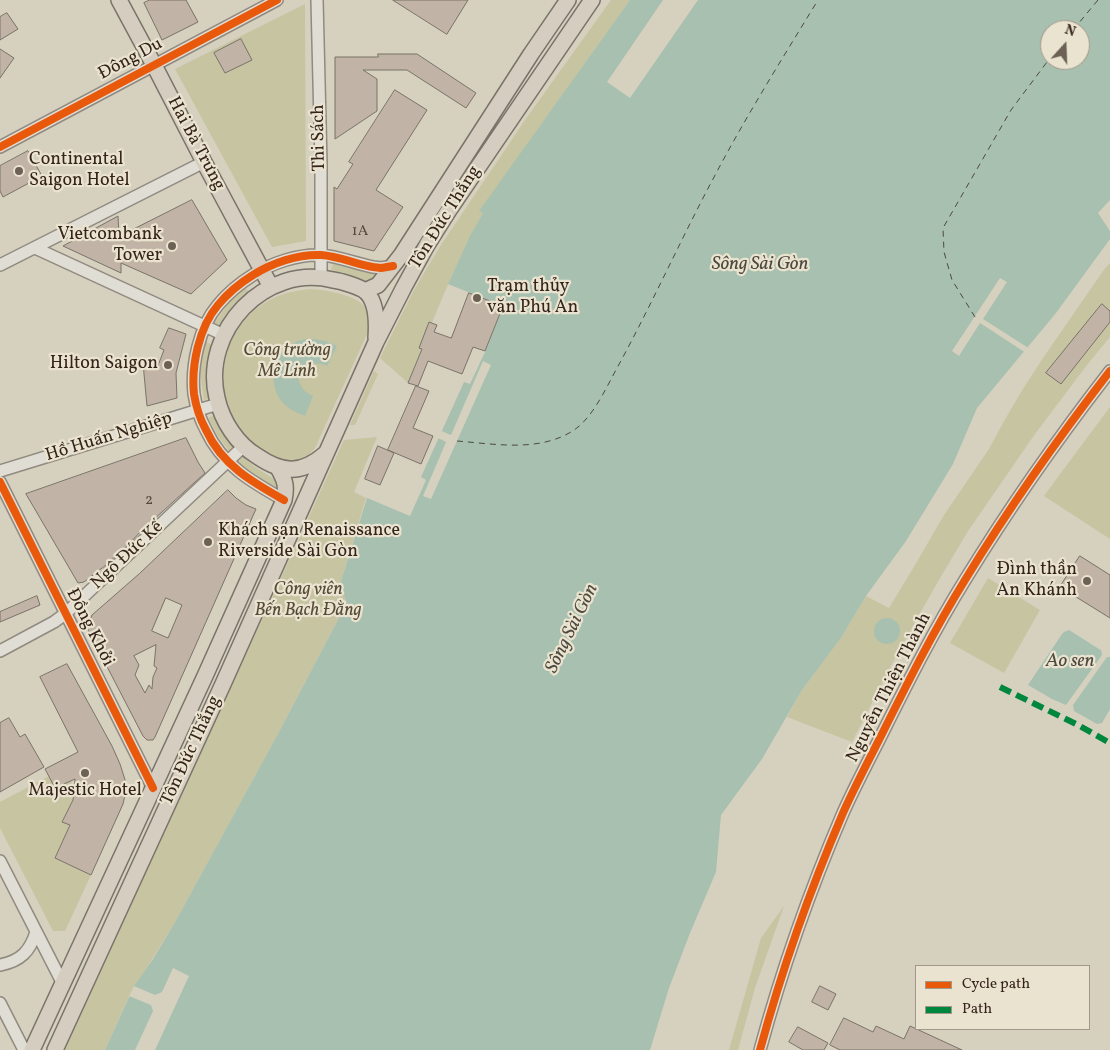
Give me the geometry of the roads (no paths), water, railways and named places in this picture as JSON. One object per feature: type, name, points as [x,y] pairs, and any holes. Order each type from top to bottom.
[{"type":"main road","name":"Hai Bà Trưng","points":[[119,0],[271,287]]},
{"type":"main road","name":"Tôn Đức Thắng","points":[[365,291],[378,285],[393,266],[568,0]]},
{"type":"main road","name":"Tôn Đức Thắng","points":[[327,452],[376,342],[426,245],[592,0]]},
{"type":"main road","points":[[327,452],[306,467],[290,470],[278,468],[255,455],[244,446],[224,419],[215,390],[215,365],[218,349],[224,335],[243,307],[271,287],[303,277],[321,277],[344,282],[365,291],[376,313],[376,342]]},
{"type":"main road","name":"Tôn Ðức Thắng","points":[[55,1050],[327,452]]},
{"type":"main road","name":"Tôn Ðức Thắng","points":[[32,1050],[284,500],[286,490],[284,478],[278,468]]},
{"type":"street","name":"Đông Du","points":[[0,147],[277,0]]},
{"type":"street","name":"Thi Sách","points":[[317,0],[321,277]]},
{"type":"street","points":[[0,265],[204,162]]},
{"type":"street","points":[[35,248],[224,335]]},
{"type":"street","points":[[284,500],[258,486],[228,462],[206,432],[197,411],[194,394],[195,362],[198,346],[205,327],[213,312],[234,289],[262,269],[289,259],[322,255],[373,268],[393,266]]},
{"type":"street","name":"Nguyễn Thiện Thành","points":[[760,1050],[785,965],[823,862],[844,811],[900,698],[950,606],[997,529],[1053,447],[1110,371]]},
{"type":"street","name":"Hồ Huấn Nghiệp","points":[[0,471],[218,404]]},
{"type":"street","name":"Ngô Ðức Kế","points":[[0,651],[54,622],[65,614],[244,446]]},
{"type":"street","name":"Ðồng Khởi","points":[[0,482],[153,788]]},
{"type":"street","points":[[0,861],[63,984]]},
{"type":"street","points":[[0,965],[15,961],[22,956],[33,943],[36,932]]},
{"type":"street","points":[[0,1003],[24,1050]]},
{"type":"water","name":"Sông Sài Gòn","points":[[630,0],[1110,0],[1110,200],[1098,213],[1110,231],[1110,239],[1056,313],[977,408],[953,464],[906,541],[866,596],[841,638],[802,690],[762,759],[721,815],[716,872],[669,988],[650,1050],[105,1050],[134,986],[174,924],[339,618],[346,601],[340,584],[367,498],[410,516],[426,480],[421,477],[464,382],[470,384],[485,352],[503,306],[448,284],[483,213],[479,211]]},
{"type":"water","points":[[303,339],[317,339],[337,346],[327,366],[310,364],[300,372],[300,385],[313,396],[305,416],[289,408],[279,397],[275,388],[274,371],[276,362],[286,348]]},
{"type":"water","points":[[887,618],[896,622],[900,631],[896,640],[887,644],[878,640],[874,631],[878,622]]},
{"type":"water","name":"Ao sen","points":[[1069,630],[1101,650],[1102,655],[1066,705],[1028,685],[1062,634]]},
{"type":"water","name":"Ao sen","points":[[1107,657],[1110,657],[1110,709],[1102,723],[1097,724],[1074,711],[1073,705]]},
{"type":"place","name":"Continental Saigon Hotel","points":[[19,171]]},
{"type":"place","name":"Vietcombank Tower","points":[[172,246]]},
{"type":"place","name":"Trạm thủy văn Phú An","points":[[477,298]]},
{"type":"place","name":"Hilton Saigon","points":[[168,365]]},
{"type":"place","name":"Khách sạn Renaissance Riverside Sài Gòn","points":[[208,542]]},
{"type":"place","name":"Đình thần An Khánh","points":[[1087,581]]},
{"type":"place","name":"Majestic Hotel","points":[[85,773]]},
{"type":"park label","name":"Công trường Mê Linh","points":[[287,362]]},
{"type":"park label","name":"Công viên Bến Bạch Đằng","points":[[308,601]]}]
